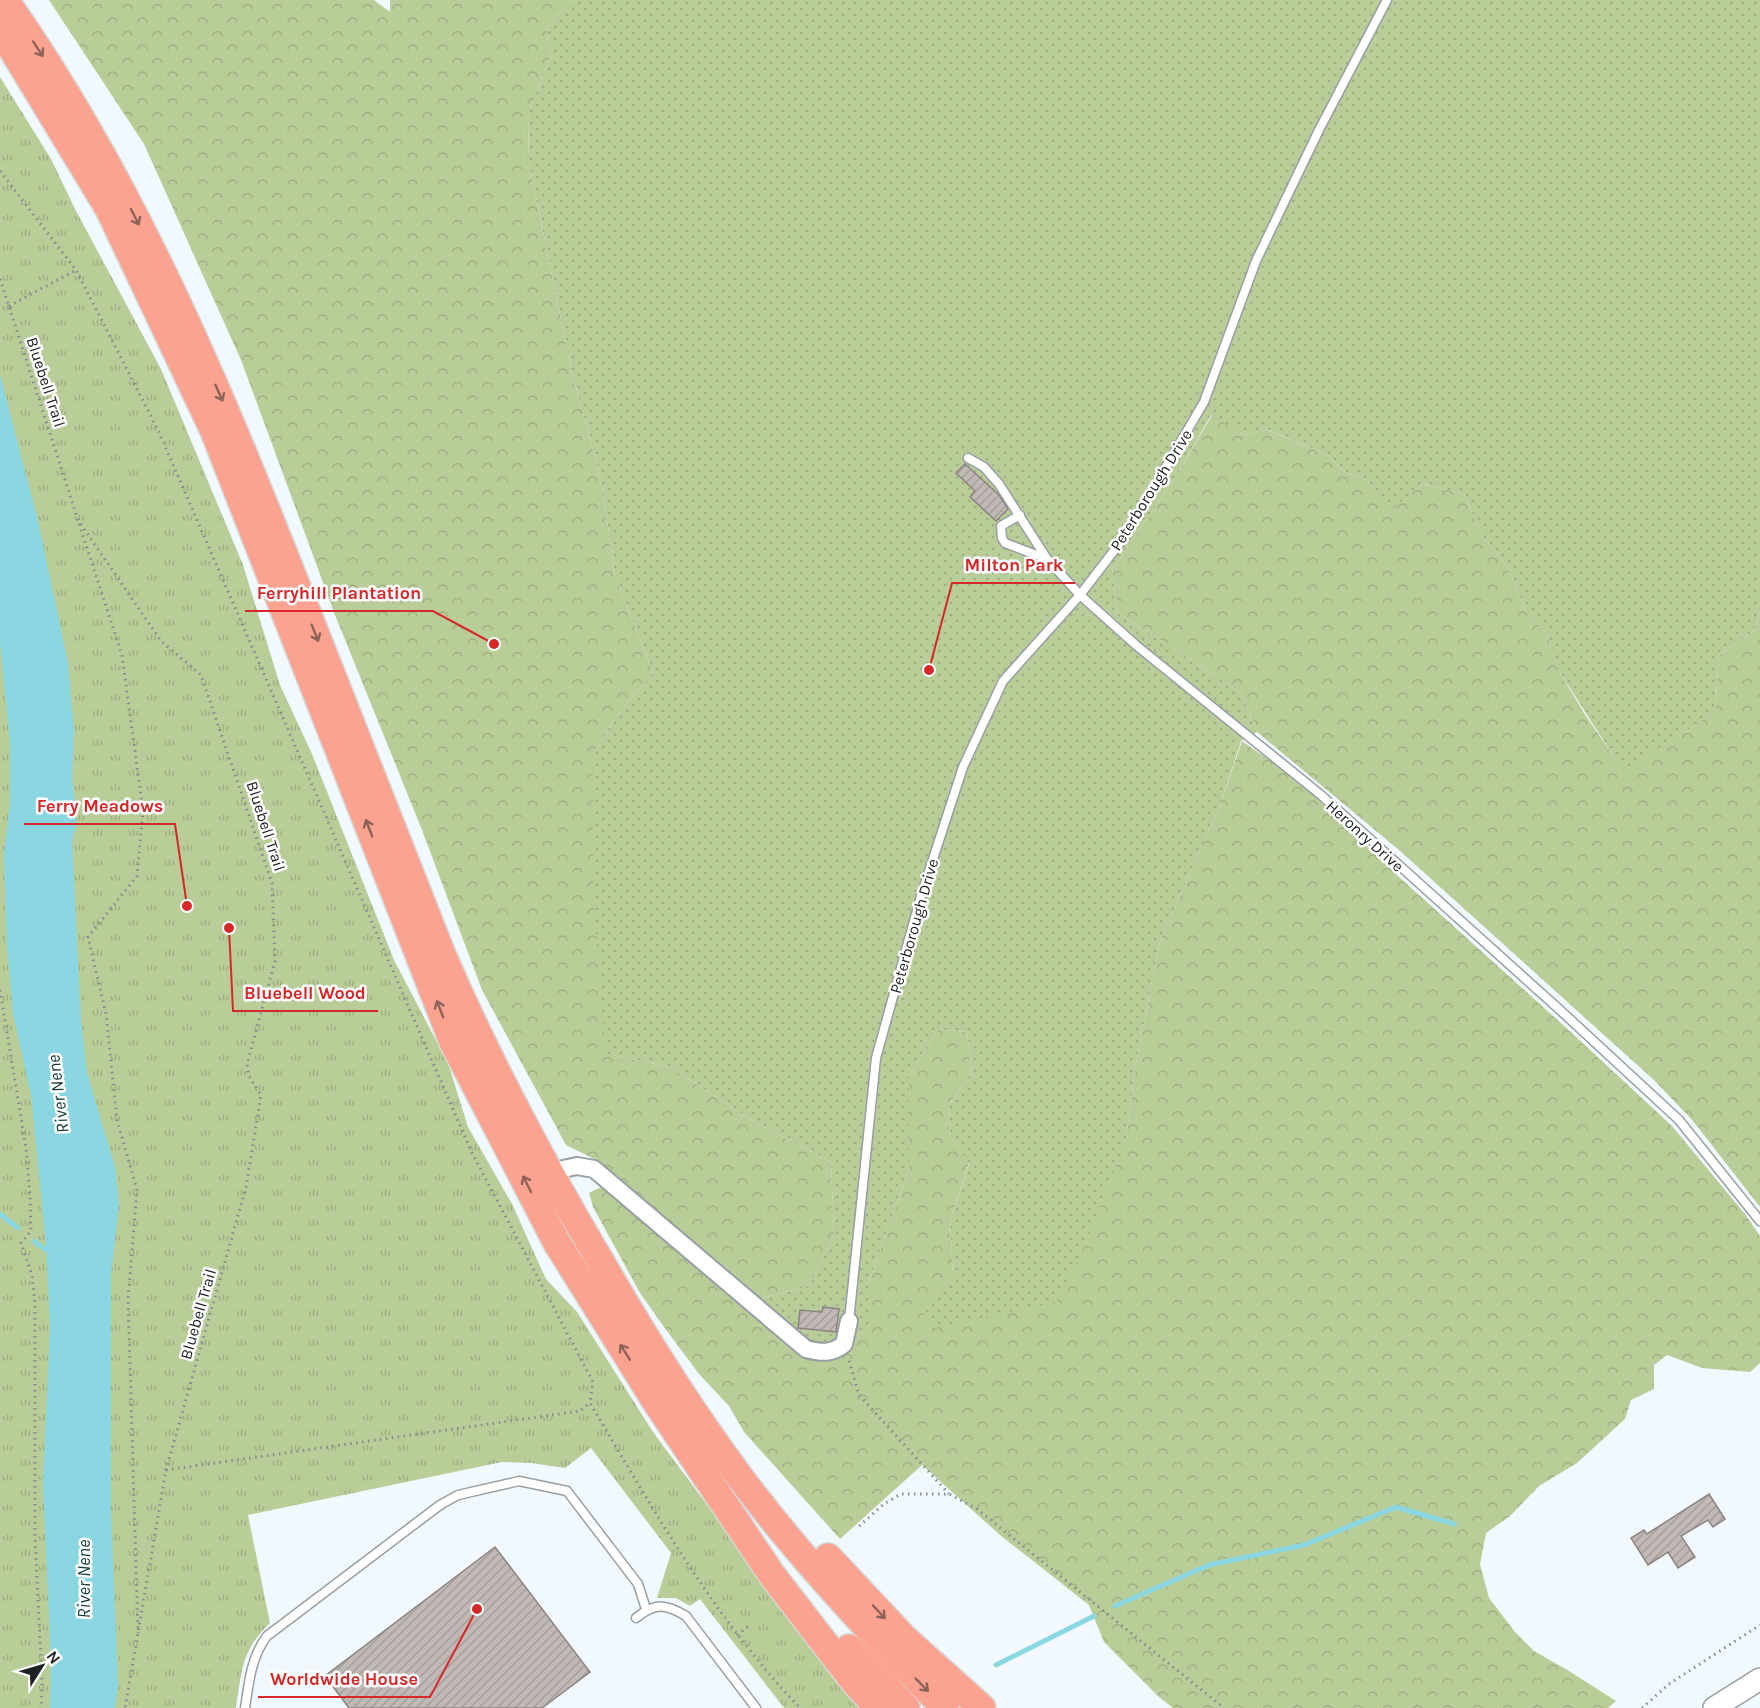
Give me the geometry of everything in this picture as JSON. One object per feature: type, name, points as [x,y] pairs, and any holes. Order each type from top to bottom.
[{"type":"highway","points":[[5,0],[73,104],[172,288],[236,432],[443,957],[474,1029],[549,1172],[647,1340],[668,1397],[772,1575],[878,1708]]},
{"type":"highway","points":[[0,29],[109,209],[214,430],[453,1042],[557,1243],[668,1397],[780,1568],[867,1668],[906,1708]]},
{"type":"highway","points":[[668,1397],[739,1477],[824,1581],[888,1651],[945,1708]]},
{"type":"highway","points":[[668,1397],[741,1455],[839,1569],[904,1638],[982,1708]]},
{"type":"street","points":[[549,1172],[577,1166],[594,1168],[806,1349],[819,1353],[835,1352],[844,1344],[849,1321]]},
{"type":"street","points":[[1714,1708],[1760,1679]]},
{"type":"lane","name":"Peterborough Drive","points":[[849,1321],[876,1058],[921,896],[963,767],[1003,681],[1080,595],[1126,535],[1204,402],[1257,261],[1319,130],[1387,0]]},
{"type":"lane","name":"Heronry Drive","points":[[968,458],[984,467],[999,484],[1047,559],[1080,595],[1137,646],[1321,795],[1568,1017],[1679,1120],[1760,1221]]},
{"type":"lane","points":[[1020,515],[1001,526],[1005,543],[1047,559]]},
{"type":"lane","points":[[245,1708],[252,1666],[259,1647],[267,1636],[440,1505],[458,1495],[479,1489],[519,1481],[567,1491],[638,1584],[646,1609]]},
{"type":"lane","points":[[636,1618],[646,1609],[654,1606],[670,1607],[686,1616],[756,1708]]},
{"type":"path","points":[[0,171],[76,270],[157,428],[472,1154],[593,1382],[590,1403],[669,1535],[737,1635],[774,1681],[800,1708]]},
{"type":"path","points":[[9,306],[76,270]]},
{"type":"path","name":"Bluebell Trail","points":[[0,279],[78,520],[161,641],[201,675],[272,882],[275,961],[247,1064],[249,1076],[261,1095],[246,1187],[166,1470],[125,1708]]},
{"type":"path","points":[[78,520],[122,655],[143,812],[137,876],[88,936],[106,1014],[117,1120],[137,1190],[128,1299],[138,1642]]},
{"type":"path","points":[[0,990],[26,1148],[30,1196],[31,1231],[21,1243],[32,1275],[34,1305],[35,1537],[42,1683],[41,1708]]},
{"type":"path","points":[[844,1344],[859,1395],[949,1494],[977,1509],[1224,1708]]},
{"type":"path","points":[[166,1470],[580,1411],[590,1403]]},
{"type":"path","points":[[859,1526],[884,1504],[902,1494],[949,1494]]},
{"type":"path","points":[[737,1635],[750,1625]]},
{"type":"path","points":[[1642,1708],[1669,1684],[1760,1625]]},
{"type":"green space","points":[[49,0],[374,0],[390,12],[390,0],[572,0],[547,27],[551,56],[528,114],[529,163],[572,373],[601,479],[615,575],[653,672],[617,715],[593,754],[607,1054],[670,1067],[753,1121],[831,1162],[834,1235],[809,1286],[754,1300],[815,1344],[868,1332],[868,1284],[909,1169],[909,1076],[938,1029],[967,1032],[972,1072],[948,1106],[950,1136],[969,1163],[950,1221],[953,1275],[921,1306],[1126,1140],[1135,1068],[1160,941],[1219,808],[1242,741],[1298,780],[1398,876],[1672,1126],[1745,1214],[1760,1236],[1760,1363],[1750,1372],[1702,1368],[1667,1355],[1654,1365],[1654,1389],[1631,1400],[1625,1419],[1577,1463],[1539,1486],[1510,1516],[1486,1533],[1480,1564],[1489,1598],[1515,1632],[1534,1651],[1616,1701],[1608,1708],[1173,1708],[1104,1642],[1089,1605],[1000,1535],[922,1465],[840,1539],[744,1432],[729,1406],[699,1374],[664,1327],[640,1293],[593,1207],[589,1193],[603,1186],[608,1171],[596,1160],[566,1145],[482,990],[422,830],[335,615],[241,360],[144,144]]},
{"type":"green space","points":[[572,0],[1760,0],[1760,612],[1754,631],[1719,655],[1715,712],[1623,771],[1557,668],[1547,634],[1527,613],[1508,568],[1482,535],[1464,494],[1423,484],[1389,512],[1366,479],[1346,473],[1328,455],[1266,429],[1245,435],[1211,415],[1177,475],[1112,570],[1117,612],[1241,693],[1257,732],[1241,741],[1219,808],[1160,941],[1135,1068],[1126,1140],[1084,1247],[1057,1302],[930,1329],[921,1306],[953,1275],[950,1221],[969,1164],[950,1136],[948,1106],[972,1072],[967,1032],[938,1029],[909,1076],[909,1169],[868,1284],[869,1332],[815,1344],[797,1344],[754,1300],[809,1286],[834,1235],[831,1162],[753,1121],[670,1067],[607,1054],[600,999],[593,872],[593,754],[617,715],[653,672],[615,575],[601,479],[572,373],[529,163],[528,114],[551,56],[547,27]]},
{"type":"green space","points":[[0,77],[51,159],[75,209],[161,369],[243,565],[280,685],[312,754],[394,960],[448,1063],[468,1127],[512,1204],[546,1279],[577,1312],[653,1432],[748,1560],[869,1708],[784,1708],[700,1599],[690,1606],[676,1598],[657,1598],[671,1553],[591,1448],[565,1468],[502,1462],[248,1515],[270,1623],[253,1643],[244,1662],[236,1708],[0,1708]]},
{"type":"green space","points":[[1212,415],[1245,435],[1265,429],[1328,455],[1346,473],[1366,479],[1389,511],[1423,484],[1464,494],[1482,535],[1508,568],[1527,613],[1547,634],[1557,668],[1623,770],[1715,712],[1719,655],[1754,631],[1760,612],[1760,1207],[1693,1121],[1655,1081],[1399,850],[1257,732],[1241,693],[1117,612],[1112,570],[1177,475]]},
{"type":"water","name":"River Nene","points":[[0,375],[38,521],[68,663],[74,731],[72,778],[76,826],[72,840],[81,1020],[87,1073],[115,1167],[119,1204],[111,1274],[111,1511],[118,1685],[115,1708],[50,1708],[51,1661],[43,1484],[50,1326],[46,1244],[31,1095],[13,1014],[7,947],[4,854],[10,802],[10,744],[0,642]]},
{"type":"building","points":[[965,464],[999,495],[1008,509],[996,521],[970,497],[975,491],[956,473]]},
{"type":"building","points":[[823,1307],[839,1309],[836,1332],[798,1328],[800,1310],[822,1312]]},
{"type":"building","points":[[1709,1494],[1725,1519],[1713,1527],[1708,1520],[1681,1536],[1695,1557],[1678,1568],[1668,1552],[1648,1565],[1631,1538],[1644,1530],[1647,1534]]},
{"type":"building","points":[[495,1547],[590,1672],[542,1708],[349,1708],[325,1676]]},
{"type":"waterway","points":[[0,1214],[18,1228]]},
{"type":"waterway","points":[[34,1241],[46,1250]]},
{"type":"waterway","points":[[1115,1606],[1209,1565],[1304,1545],[1396,1507],[1454,1524]]},
{"type":"waterway","points":[[996,1665],[1094,1616]]},
{"type":"place","name":"Ferryhill Plantation","points":[[494,644]]},
{"type":"place","name":"Milton Park","points":[[929,670]]},
{"type":"place","name":"Ferry Meadows","points":[[187,906]]},
{"type":"place","name":"Bluebell Wood","points":[[229,928]]},
{"type":"place","name":"Worldwide House","points":[[477,1609]]}]
